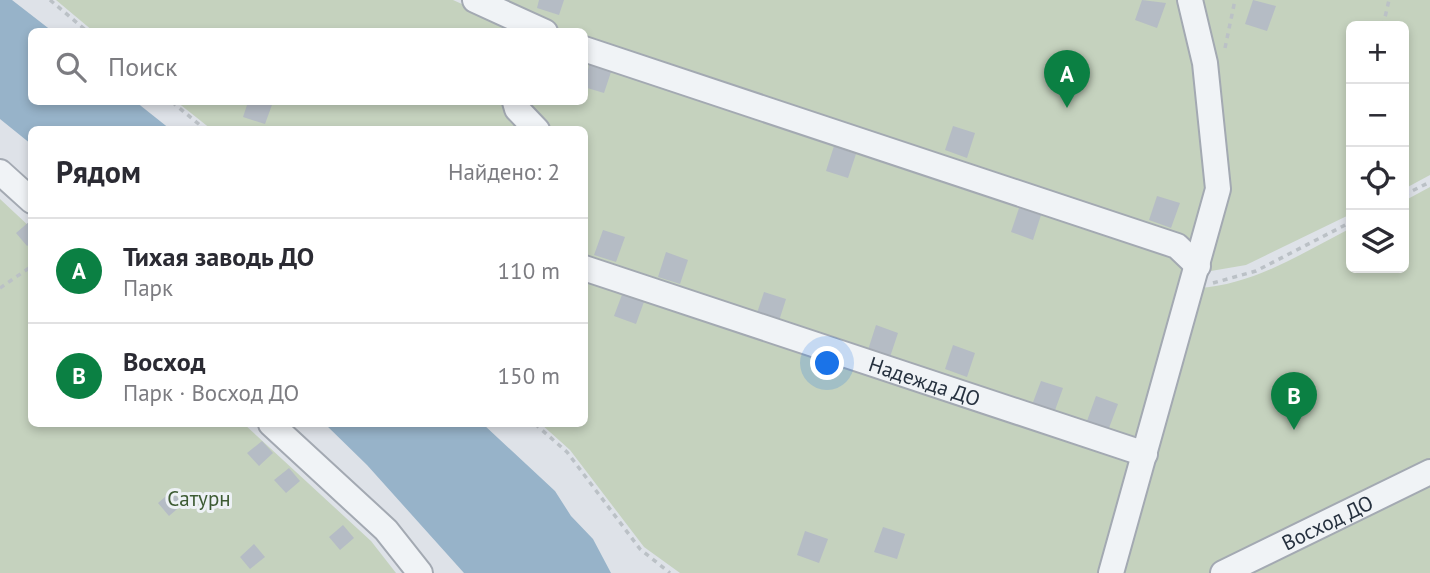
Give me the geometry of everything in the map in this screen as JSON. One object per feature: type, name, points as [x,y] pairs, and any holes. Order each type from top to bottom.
[{"type":"street","points":[[475,0],[530,28]]},
{"type":"street","points":[[1111,573],[1218,189],[1205,63],[1190,0]]},
{"type":"street","points":[[588,50],[1177,246],[1196,275]]},
{"type":"street","points":[[516,105],[533,126]]},
{"type":"street","points":[[0,172],[28,197]]},
{"type":"street","name":"Надежда ДО","points":[[588,269],[1145,454]]},
{"type":"street","points":[[274,427],[386,530],[420,573]]},
{"type":"street","name":"Восход ДО","points":[[1223,573],[1430,472]]},
{"type":"path","points":[[50,0],[83,28]]},
{"type":"path","points":[[1205,63],[1218,58],[1226,47],[1235,0]]},
{"type":"path","points":[[1384,21],[1390,0]]},
{"type":"path","points":[[176,105],[201,126]]},
{"type":"path","points":[[1409,192],[1430,182]]},
{"type":"path","points":[[1196,275],[1217,283],[1256,271],[1346,225]]},
{"type":"path","points":[[0,288],[28,269]]},
{"type":"path","points":[[539,427],[567,452],[639,549],[670,573]]},
{"type":"green space","points":[[56,0],[453,0],[515,28],[89,28]]},
{"type":"green space","points":[[494,0],[1430,0],[1430,175],[1409,186],[1409,21],[1346,21],[1346,216],[1246,265],[1205,272],[1193,246],[588,41],[588,28],[556,28]]},
{"type":"green space","points":[[588,59],[1174,255],[1188,270],[1105,573],[680,573],[644,547],[570,450],[544,427],[588,427],[588,126],[207,126],[181,105],[588,105]]},
{"type":"green space","points":[[1430,187],[1430,573],[1117,573],[1198,288],[1219,286],[1258,274],[1346,231],[1346,273],[1409,273],[1409,198]]},
{"type":"green space","name":"Сатурн","points":[[0,199],[28,225],[28,427],[247,427],[371,541],[396,573],[0,573]]},
{"type":"water","points":[[0,0],[12,0],[48,28],[28,28],[28,105],[140,105],[166,126],[28,126],[28,142],[0,119]]},
{"type":"water","points":[[328,427],[486,427],[555,491],[571,516],[593,539],[611,573],[464,573],[367,465]]},
{"type":"building","points":[[539,0],[564,0],[559,15],[537,8]]},
{"type":"building","points":[[1142,0],[1166,3],[1157,28],[1135,20]]},
{"type":"building","points":[[1253,0],[1276,6],[1267,31],[1245,24]]},
{"type":"building","points":[[590,61],[612,69],[604,93],[588,88]]},
{"type":"building","points":[[247,105],[272,105],[265,124],[243,117]]},
{"type":"building","points":[[953,126],[975,133],[967,158],[945,150]]},
{"type":"building","points":[[834,146],[856,154],[848,178],[826,171]]},
{"type":"building","points":[[1157,196],[1180,203],[1171,228],[1149,220]]},
{"type":"building","points":[[1019,208],[1041,215],[1033,240],[1011,232]]},
{"type":"building","points":[[28,223],[28,245],[27,246],[16,233]]},
{"type":"building","points":[[603,230],[625,237],[616,262],[594,255]]},
{"type":"building","points":[[666,252],[688,260],[680,284],[658,277]]},
{"type":"building","points":[[623,292],[645,299],[636,324],[614,316]]},
{"type":"building","points":[[764,292],[786,299],[778,324],[756,316]]},
{"type":"building","points":[[876,325],[898,333],[890,357],[868,350]]},
{"type":"building","points":[[953,345],[975,353],[967,377],[945,369]]},
{"type":"building","points":[[1041,381],[1063,388],[1054,413],[1032,405]]},
{"type":"building","points":[[1096,396],[1118,404],[1109,428],[1087,421]]},
{"type":"building","points":[[262,441],[273,453],[259,466],[247,453]]},
{"type":"building","points":[[289,468],[300,481],[286,493],[274,480]]},
{"type":"building","points":[[172,491],[183,504],[169,516],[158,503]]},
{"type":"building","points":[[343,525],[354,538],[340,550],[329,537]]},
{"type":"building","points":[[883,527],[905,534],[897,559],[874,552]]},
{"type":"building","points":[[805,531],[828,539],[819,563],[797,555]]},
{"type":"building","points":[[254,544],[265,557],[250,569],[240,557]]},
{"type":"place","name":"Тихая заводь ДО","points":[[1067,108]]},
{"type":"place","name":"Восход","points":[[1294,430]]}]
